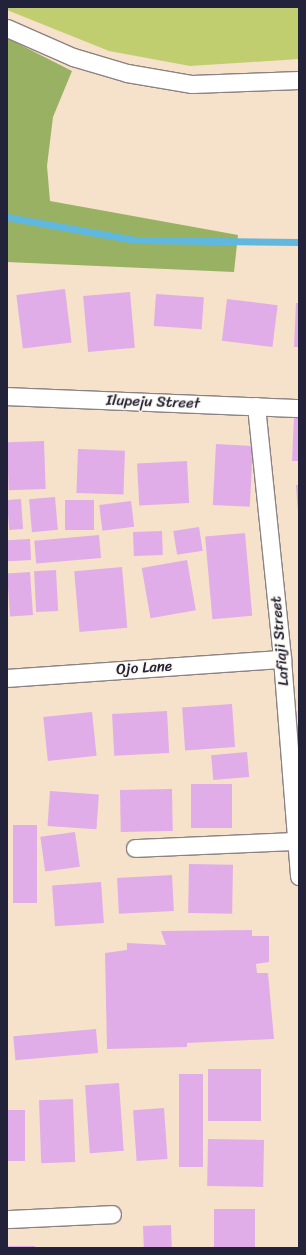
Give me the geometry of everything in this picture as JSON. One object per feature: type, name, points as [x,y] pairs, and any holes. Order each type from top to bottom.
[{"type":"street","points":[[7,28],[74,57],[127,73],[192,84],[299,80]]},
{"type":"street","name":"Ilupeju Street","points":[[7,396],[299,408]]},
{"type":"street","name":"Lafiaji Street","points":[[256,406],[282,659],[299,876]]},
{"type":"street","name":"Ojo Lane","points":[[7,678],[282,659]]},
{"type":"street","points":[[135,848],[297,841]]},
{"type":"street","points":[[7,1219],[112,1214]]},
{"type":"green space","points":[[7,7],[299,7],[299,59],[190,66],[109,51],[7,10]]},
{"type":"green space","points":[[7,38],[72,71],[53,117],[47,166],[50,201],[238,235],[234,272],[7,262]]},
{"type":"building","points":[[65,289],[72,343],[23,349],[16,295]]},
{"type":"building","points":[[130,292],[135,348],[88,352],[83,296]]},
{"type":"building","points":[[156,294],[204,297],[202,329],[154,326]]},
{"type":"building","points":[[227,299],[278,305],[273,347],[222,341]]},
{"type":"building","points":[[296,303],[299,303],[299,347],[294,347]]},
{"type":"building","points":[[294,417],[299,417],[299,461],[292,461]]},
{"type":"building","points":[[44,441],[46,489],[9,490],[7,442]]},
{"type":"building","points":[[216,444],[253,446],[250,507],[213,505]]},
{"type":"building","points":[[78,449],[125,451],[123,495],[76,493]]},
{"type":"building","points":[[187,461],[189,503],[139,506],[137,464]]},
{"type":"building","points":[[296,485],[299,485],[299,513],[298,513]]},
{"type":"building","points":[[55,497],[58,530],[32,532],[29,499]]},
{"type":"building","points":[[21,499],[23,529],[9,530],[7,500]]},
{"type":"building","points":[[65,500],[94,500],[94,530],[65,530]]},
{"type":"building","points":[[131,501],[134,527],[102,531],[99,505]]},
{"type":"building","points":[[199,527],[203,551],[177,555],[173,531]]},
{"type":"building","points":[[162,531],[163,555],[134,556],[133,532]]},
{"type":"building","points":[[245,533],[252,616],[212,619],[205,536]]},
{"type":"building","points":[[99,535],[101,558],[36,564],[34,541]]},
{"type":"building","points":[[30,539],[31,560],[8,561],[7,540]]},
{"type":"building","points":[[187,560],[196,610],[151,618],[142,568]]},
{"type":"building","points":[[122,567],[127,628],[79,632],[74,571]]},
{"type":"building","points":[[56,570],[58,611],[36,612],[34,571]]},
{"type":"building","points":[[30,572],[33,615],[10,616],[7,574]]},
{"type":"building","points":[[232,704],[235,747],[185,750],[182,707]]},
{"type":"building","points":[[167,711],[169,753],[114,756],[112,714]]},
{"type":"building","points":[[92,712],[97,756],[48,761],[43,717]]},
{"type":"building","points":[[247,752],[249,777],[213,780],[211,755]]},
{"type":"building","points":[[191,784],[232,784],[232,828],[191,828]]},
{"type":"building","points":[[172,789],[173,831],[121,832],[120,790]]},
{"type":"building","points":[[50,791],[99,794],[96,829],[48,826]]},
{"type":"building","points":[[13,825],[37,825],[37,903],[13,903]]},
{"type":"building","points":[[75,832],[80,867],[45,872],[40,837]]},
{"type":"building","points":[[189,864],[233,865],[232,914],[188,913]]},
{"type":"building","points":[[172,875],[174,911],[119,914],[117,878]]},
{"type":"building","points":[[101,882],[104,923],[55,926],[52,885]]},
{"type":"building","points":[[252,930],[252,936],[269,936],[269,962],[256,964],[257,973],[268,973],[274,1039],[187,1043],[187,1047],[107,1049],[105,953],[127,950],[127,943],[166,945],[161,931]]},
{"type":"building","points":[[96,1029],[98,1053],[15,1060],[13,1036]]},
{"type":"building","points":[[208,1069],[261,1069],[261,1121],[208,1121]]},
{"type":"building","points":[[179,1074],[203,1074],[203,1167],[179,1167]]},
{"type":"building","points":[[119,1083],[124,1151],[90,1153],[85,1085]]},
{"type":"building","points":[[73,1099],[75,1162],[41,1163],[39,1100]]},
{"type":"building","points":[[164,1108],[168,1159],[137,1161],[133,1110]]},
{"type":"building","points":[[7,1110],[25,1110],[25,1161],[7,1161]]},
{"type":"building","points":[[208,1139],[264,1140],[263,1187],[207,1186]]},
{"type":"building","points":[[214,1209],[255,1209],[255,1248],[214,1248]]},
{"type":"building","points":[[171,1225],[172,1248],[144,1248],[143,1226]]},
{"type":"building","points":[[7,1246],[35,1246],[35,1248],[7,1248]]},
{"type":"waterway","points":[[7,217],[135,240],[299,242]]}]
